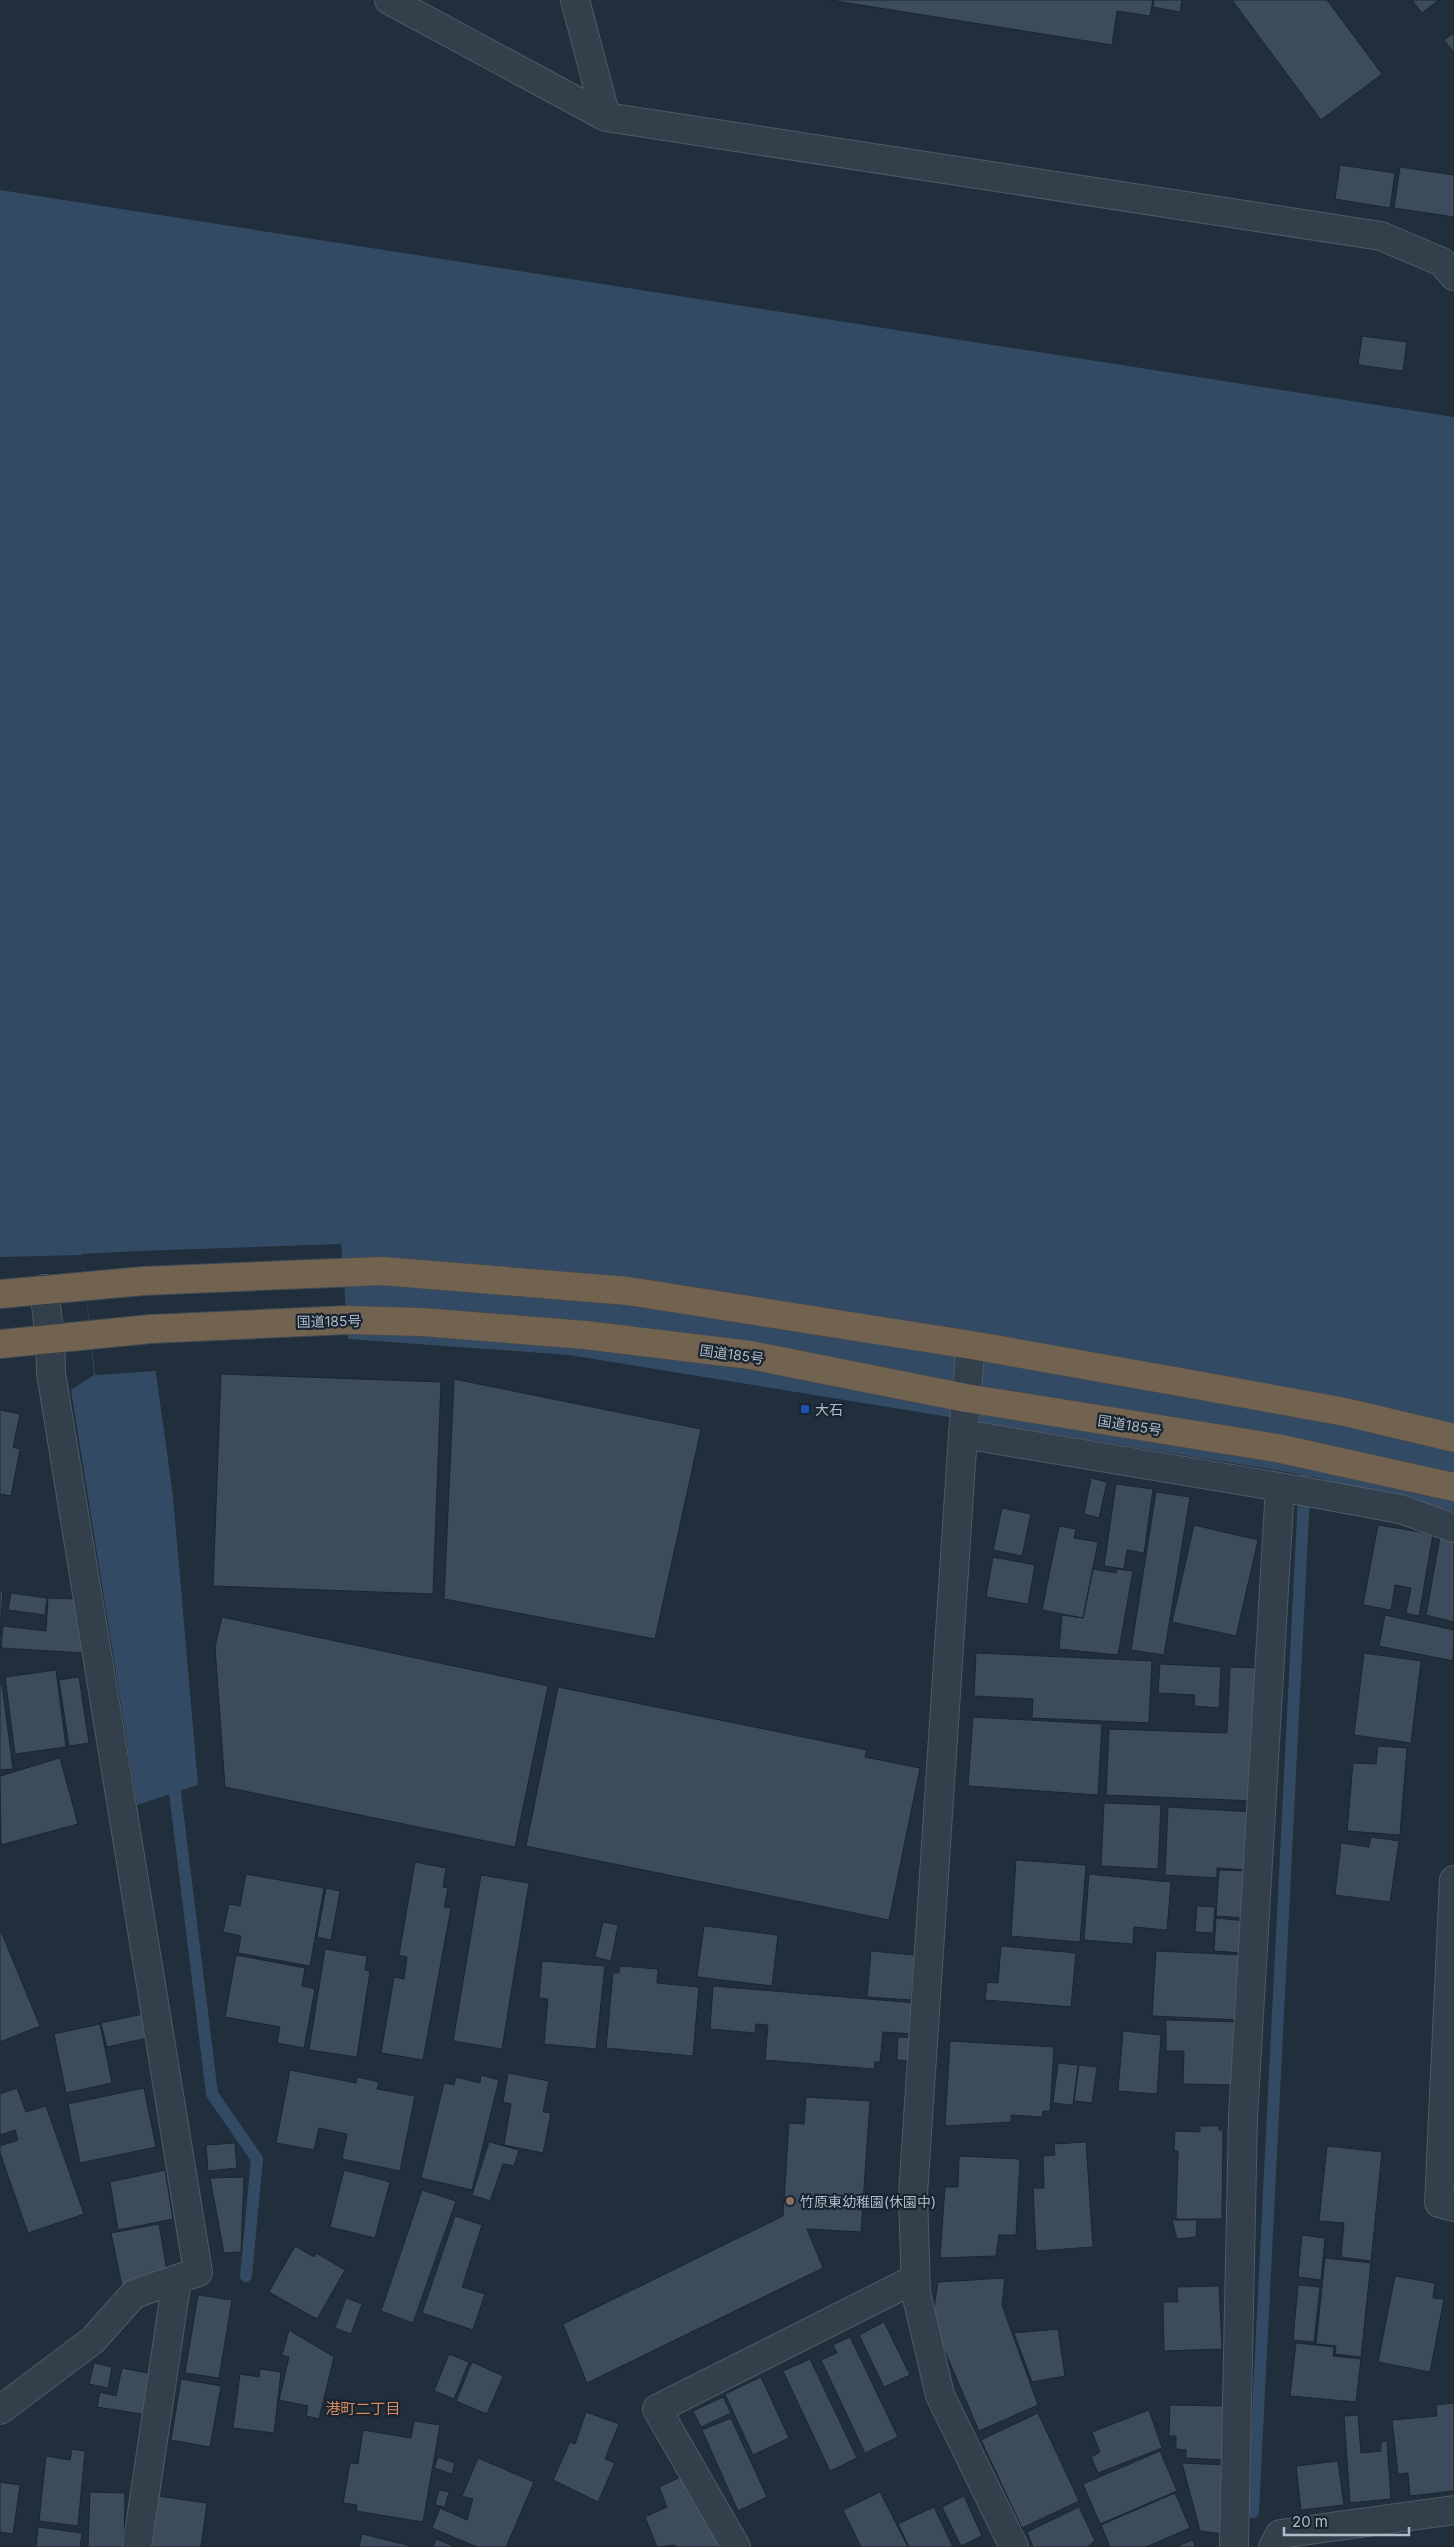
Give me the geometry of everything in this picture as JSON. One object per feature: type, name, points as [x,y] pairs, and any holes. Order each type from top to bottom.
[{"type":"highway","points":[[0,1294],[143,1281],[343,1271],[382,1271],[628,1291],[971,1345],[1345,1412],[1454,1438]]},
{"type":"highway","name":"国道185号","points":[[0,1344],[150,1329],[347,1320],[422,1322],[585,1335],[750,1355],[965,1417],[1277,1448],[1454,1486]]},
{"type":"street","points":[[388,0],[606,117],[1382,236],[1442,262],[1454,276]]},
{"type":"street","points":[[575,0],[606,117]]},
{"type":"street","points":[[0,2410],[93,2340],[134,2294],[198,2272],[50,1373],[50,1338],[44,1289]]},
{"type":"street","points":[[971,1345],[913,2194],[915,2279],[940,2395],[1014,2547]]},
{"type":"street","points":[[965,1417],[1282,1487],[1400,1509],[1454,1528]]},
{"type":"street","points":[[1234,2547],[1243,2117],[1282,1487]]},
{"type":"street","points":[[1454,1880],[1439,2203],[1454,2207]]},
{"type":"street","points":[[736,2547],[657,2409],[915,2279]]},
{"type":"street","points":[[136,2547],[177,2280]]},
{"type":"street","points":[[1273,2547],[1280,2534],[1454,2510]]},
{"type":"water","points":[[0,190],[1454,417],[1454,1511],[1305,1475],[569,1355],[348,1339],[341,1244],[139,1251],[173,1496],[198,1785],[137,1805],[71,1390],[94,1375],[82,1255],[0,1257]]},
{"type":"pier","points":[[139,1251],[156,1371],[95,1375],[82,1254]]},
{"type":"building","points":[[829,0],[1153,0],[1150,16],[1117,11],[1112,45]]},
{"type":"building","points":[[1154,0],[1182,0],[1180,12],[1153,7]]},
{"type":"building","points":[[1232,0],[1327,0],[1382,74],[1321,120]]},
{"type":"building","points":[[1412,0],[1439,0],[1422,13]]},
{"type":"building","points":[[1454,33],[1454,53],[1444,40]]},
{"type":"building","points":[[1340,165],[1395,173],[1390,208],[1335,199]]},
{"type":"building","points":[[1400,167],[1454,175],[1454,217],[1394,208]]},
{"type":"building","points":[[1362,336],[1407,342],[1403,371],[1358,365]]},
{"type":"building","points":[[221,1374],[441,1382],[433,1594],[213,1586]]},
{"type":"building","points":[[454,1379],[701,1429],[655,1639],[444,1599]]},
{"type":"building","points":[[0,1410],[20,1414],[13,1447],[20,1449],[11,1496],[0,1494]]},
{"type":"building","points":[[1091,1478],[1107,1482],[1099,1518],[1084,1514]]},
{"type":"building","points":[[1116,1484],[1153,1489],[1144,1553],[1127,1550],[1124,1569],[1104,1566]]},
{"type":"building","points":[[1156,1492],[1190,1497],[1164,1655],[1131,1650]]},
{"type":"building","points":[[1002,1508],[1031,1514],[1022,1556],[993,1550]]},
{"type":"building","points":[[1194,1525],[1258,1540],[1236,1636],[1172,1622]]},
{"type":"building","points":[[1378,1525],[1433,1534],[1419,1616],[1406,1613],[1411,1588],[1395,1585],[1391,1610],[1363,1605]]},
{"type":"building","points":[[1059,1526],[1076,1529],[1074,1538],[1098,1542],[1083,1618],[1042,1610]]},
{"type":"building","points":[[1440,1537],[1454,1541],[1454,1622],[1426,1615]]},
{"type":"building","points":[[993,1557],[1035,1565],[1028,1604],[986,1597]]},
{"type":"building","points":[[1093,1569],[1116,1573],[1117,1569],[1133,1571],[1118,1655],[1059,1649],[1062,1615],[1083,1618]]},
{"type":"building","points":[[0,1592],[3,1592],[0,1636]]},
{"type":"building","points":[[11,1593],[47,1598],[45,1615],[8,1610]]},
{"type":"building","points":[[48,1598],[77,1599],[85,1653],[1,1648],[3,1626],[46,1631]]},
{"type":"building","points":[[1385,1615],[1454,1630],[1453,1661],[1379,1646]]},
{"type":"building","points":[[222,1617],[548,1686],[515,1847],[225,1787],[215,1647]]},
{"type":"building","points":[[976,1653],[1152,1661],[1149,1723],[1032,1718],[1033,1699],[974,1696]]},
{"type":"building","points":[[1364,1653],[1421,1661],[1411,1743],[1354,1735]]},
{"type":"building","points":[[1160,1664],[1221,1667],[1219,1708],[1194,1706],[1195,1695],[1158,1693]]},
{"type":"building","points":[[1230,1667],[1261,1668],[1256,1801],[1106,1795],[1109,1729],[1227,1733]]},
{"type":"building","points":[[56,1670],[66,1747],[15,1754],[5,1677]]},
{"type":"building","points":[[79,1677],[89,1743],[69,1746],[59,1680]]},
{"type":"building","points":[[0,1684],[2,1684],[13,1769],[0,1770]]},
{"type":"building","points":[[558,1687],[867,1750],[865,1757],[920,1768],[889,1920],[526,1846]]},
{"type":"building","points":[[973,1717],[1102,1724],[1098,1795],[968,1786]]},
{"type":"building","points":[[1378,1746],[1407,1748],[1400,1835],[1347,1831],[1353,1763],[1376,1764]]},
{"type":"building","points":[[60,1758],[78,1824],[1,1845],[0,1776]]},
{"type":"building","points":[[1104,1803],[1161,1805],[1158,1869],[1101,1866]]},
{"type":"building","points":[[1168,1807],[1253,1812],[1250,1870],[1217,1868],[1217,1878],[1165,1875]]},
{"type":"building","points":[[1371,1837],[1399,1841],[1390,1902],[1335,1895],[1341,1843],[1369,1847]]},
{"type":"building","points":[[1016,1860],[1086,1865],[1080,1942],[1011,1936]]},
{"type":"building","points":[[415,1862],[446,1868],[443,1887],[448,1888],[444,1907],[451,1908],[423,2060],[381,2053],[394,1977],[404,1979],[407,1957],[399,1955]]},
{"type":"building","points":[[1219,1870],[1249,1871],[1246,1918],[1216,1916]]},
{"type":"building","points":[[246,1874],[324,1888],[310,1966],[238,1953],[241,1936],[223,1932],[229,1904],[240,1906]]},
{"type":"building","points":[[1089,1874],[1171,1882],[1167,1930],[1134,1927],[1133,1944],[1084,1940]]},
{"type":"building","points":[[481,1875],[529,1883],[502,2049],[453,2041]]},
{"type":"building","points":[[326,1888],[340,1891],[331,1940],[317,1937]]},
{"type":"building","points":[[1197,1906],[1215,1907],[1213,1933],[1195,1932]]},
{"type":"building","points":[[1216,1918],[1246,1921],[1243,1953],[1214,1951]]},
{"type":"building","points":[[603,1922],[618,1925],[611,1961],[595,1957]]},
{"type":"building","points":[[704,1926],[778,1935],[772,1986],[697,1977]]},
{"type":"building","points":[[0,1929],[40,2026],[0,2042]]},
{"type":"building","points":[[1001,1946],[1076,1953],[1071,2007],[985,2000],[987,1982],[998,1983]]},
{"type":"building","points":[[325,1949],[367,1956],[365,1970],[370,1971],[357,2057],[309,2050]]},
{"type":"building","points":[[871,1951],[915,1955],[911,2000],[867,1997]]},
{"type":"building","points":[[1156,1951],[1244,1955],[1242,2020],[1152,2016]]},
{"type":"building","points":[[236,1955],[305,1968],[302,1986],[315,1989],[304,2048],[277,2043],[280,2027],[225,2017]]},
{"type":"building","points":[[542,1961],[605,1966],[596,2049],[544,2044],[548,1999],[539,1998]]},
{"type":"building","points":[[620,1966],[658,1969],[657,1983],[699,1987],[693,2056],[606,2048],[613,1973],[619,1973]]},
{"type":"building","points":[[713,1986],[916,2003],[914,2034],[883,2032],[880,2062],[875,2062],[874,2069],[765,2060],[768,2025],[756,2024],[755,2033],[710,2029]]},
{"type":"building","points":[[143,2014],[147,2038],[107,2047],[101,2023]]},
{"type":"building","points":[[1166,2020],[1243,2022],[1241,2085],[1183,2084],[1184,2051],[1166,2051]]},
{"type":"building","points":[[100,2024],[112,2083],[66,2093],[54,2034]]},
{"type":"building","points":[[1123,2031],[1161,2035],[1157,2094],[1118,2091]]},
{"type":"building","points":[[898,2037],[916,2038],[915,2061],[897,2060]]},
{"type":"building","points":[[950,2041],[1054,2047],[1050,2111],[1043,2111],[1042,2117],[1011,2115],[1011,2122],[945,2126]]},
{"type":"building","points":[[1058,2063],[1078,2065],[1073,2105],[1053,2103]]},
{"type":"building","points":[[1079,2065],[1097,2067],[1092,2103],[1074,2101]]},
{"type":"building","points":[[290,2070],[356,2083],[357,2077],[379,2082],[377,2089],[415,2096],[400,2171],[342,2159],[347,2134],[319,2128],[314,2150],[276,2143]]},
{"type":"building","points":[[508,2073],[549,2081],[543,2112],[551,2113],[543,2153],[504,2145],[511,2104],[503,2102]]},
{"type":"building","points":[[481,2075],[499,2080],[472,2190],[421,2178],[444,2083],[454,2085],[456,2077],[480,2083]]},
{"type":"building","points":[[17,2088],[26,2112],[46,2106],[84,2214],[28,2233],[0,2153],[0,2146],[18,2140],[15,2130],[0,2135],[0,2094]]},
{"type":"building","points":[[144,2088],[156,2147],[80,2163],[68,2104]]},
{"type":"building","points":[[806,2097],[870,2101],[861,2232],[807,2229],[823,2268],[587,2383],[563,2324],[783,2216],[789,2123],[804,2124]]},
{"type":"building","points":[[1200,2126],[1219,2126],[1219,2130],[1223,2130],[1222,2219],[1176,2219],[1178,2151],[1174,2151],[1175,2131],[1200,2132]]},
{"type":"building","points":[[489,2142],[519,2150],[514,2166],[503,2164],[490,2201],[472,2195]]},
{"type":"building","points":[[1086,2142],[1093,2247],[1036,2251],[1033,2188],[1044,2188],[1043,2156],[1055,2155],[1054,2144]]},
{"type":"building","points":[[235,2143],[237,2168],[208,2171],[206,2145]]},
{"type":"building","points":[[1327,2146],[1382,2152],[1371,2261],[1341,2257],[1344,2223],[1319,2221]]},
{"type":"building","points":[[959,2156],[1020,2159],[1016,2235],[999,2235],[996,2256],[940,2258],[945,2187],[958,2187]]},
{"type":"building","points":[[165,2170],[173,2219],[118,2230],[110,2182]]},
{"type":"building","points":[[344,2170],[390,2182],[375,2238],[330,2227]]},
{"type":"building","points":[[244,2177],[241,2252],[224,2253],[210,2178]]},
{"type":"building","points":[[422,2190],[456,2201],[413,2323],[381,2311]]},
{"type":"building","points":[[455,2216],[482,2225],[462,2287],[485,2294],[473,2330],[422,2313]]},
{"type":"building","points":[[1172,2220],[1197,2220],[1196,2237],[1177,2239]]},
{"type":"building","points":[[159,2224],[168,2277],[122,2286],[111,2233]]},
{"type":"building","points":[[1302,2235],[1325,2238],[1321,2280],[1298,2277]]},
{"type":"building","points":[[295,2246],[314,2257],[316,2253],[345,2270],[317,2319],[269,2292]]},
{"type":"building","points":[[1325,2258],[1371,2263],[1361,2357],[1335,2354],[1336,2346],[1316,2344]]},
{"type":"building","points":[[1395,2276],[1435,2283],[1433,2298],[1444,2299],[1430,2372],[1378,2362]]},
{"type":"building","points":[[1005,2278],[1002,2305],[1038,2405],[979,2431],[932,2321],[938,2282]]},
{"type":"building","points":[[1298,2285],[1320,2287],[1314,2342],[1293,2340]]},
{"type":"building","points":[[1219,2286],[1222,2349],[1164,2351],[1163,2302],[1178,2302],[1177,2287]]},
{"type":"building","points":[[198,2295],[232,2300],[219,2378],[185,2373]]},
{"type":"building","points":[[346,2298],[362,2304],[351,2334],[335,2328]]},
{"type":"building","points":[[884,2322],[910,2375],[884,2387],[859,2335]]},
{"type":"building","points":[[1058,2329],[1065,2376],[1032,2382],[1014,2333]]},
{"type":"building","points":[[289,2330],[334,2357],[319,2419],[306,2416],[308,2406],[279,2400],[289,2357],[282,2355]]},
{"type":"building","points":[[850,2337],[898,2437],[865,2453],[821,2360],[837,2353],[833,2345]]},
{"type":"building","points":[[1296,2343],[1334,2347],[1333,2356],[1361,2359],[1356,2402],[1290,2396]]},
{"type":"building","points":[[449,2354],[469,2362],[454,2399],[434,2391]]},
{"type":"building","points":[[810,2359],[857,2458],[830,2471],[783,2371]]},
{"type":"building","points":[[472,2362],[503,2376],[487,2414],[456,2401]]},
{"type":"building","points":[[94,2363],[112,2367],[108,2388],[89,2384]]},
{"type":"building","points":[[122,2368],[157,2375],[148,2415],[97,2407],[100,2392],[116,2396]]},
{"type":"building","points":[[260,2369],[281,2372],[274,2433],[233,2428],[240,2374],[259,2377]]},
{"type":"building","points":[[761,2377],[789,2438],[753,2455],[725,2394]]},
{"type":"building","points":[[181,2379],[221,2386],[210,2447],[171,2440]]},
{"type":"building","points":[[723,2397],[731,2413],[701,2427],[693,2411]]},
{"type":"building","points":[[1454,2403],[1454,2491],[1410,2496],[1408,2473],[1398,2474],[1392,2420],[1437,2416],[1436,2405]]},
{"type":"building","points":[[1170,2405],[1228,2406],[1227,2460],[1186,2458],[1186,2450],[1176,2449],[1176,2436],[1169,2436]]},
{"type":"building","points":[[1149,2410],[1162,2448],[1098,2473],[1091,2457],[1100,2452],[1092,2432]]},
{"type":"building","points":[[586,2412],[619,2424],[605,2459],[615,2463],[598,2502],[553,2480],[570,2442],[575,2444]]},
{"type":"building","points":[[1038,2413],[1079,2501],[1022,2528],[981,2440]]},
{"type":"building","points":[[1358,2415],[1361,2453],[1381,2451],[1381,2442],[1387,2441],[1391,2499],[1350,2503],[1344,2416]]},
{"type":"building","points":[[731,2418],[767,2497],[738,2511],[702,2430]]},
{"type":"building","points":[[414,2421],[440,2425],[423,2522],[356,2511],[357,2505],[343,2503],[350,2463],[358,2464],[363,2430],[411,2438]]},
{"type":"building","points":[[72,2449],[85,2451],[78,2526],[39,2521],[46,2456],[70,2460]]},
{"type":"building","points":[[1160,2451],[1177,2491],[1100,2524],[1083,2484]]},
{"type":"building","points":[[438,2457],[455,2463],[452,2474],[434,2468]]},
{"type":"building","points":[[478,2458],[534,2482],[506,2547],[477,2547],[432,2528],[440,2508],[467,2520],[473,2499],[462,2496]]},
{"type":"building","points":[[1338,2461],[1344,2505],[1301,2510],[1296,2466]]},
{"type":"building","points":[[1182,2463],[1227,2465],[1224,2534],[1200,2531]]},
{"type":"building","points":[[683,2476],[696,2492],[720,2547],[676,2547],[675,2545],[657,2547],[645,2517],[667,2507],[659,2487]]},
{"type":"building","points":[[0,2482],[20,2485],[13,2534],[0,2532]]},
{"type":"building","points":[[439,2490],[449,2492],[445,2507],[435,2505]]},
{"type":"building","points":[[90,2492],[125,2493],[124,2547],[88,2547]]},
{"type":"building","points":[[880,2492],[908,2547],[861,2547],[843,2510]]},
{"type":"building","points":[[1175,2493],[1190,2528],[1146,2547],[1110,2547],[1101,2525]]},
{"type":"building","points":[[157,2496],[207,2503],[201,2547],[149,2547]]},
{"type":"building","points":[[964,2496],[982,2536],[961,2546],[942,2507]]},
{"type":"building","points":[[934,2507],[953,2547],[909,2547],[898,2524]]},
{"type":"building","points":[[1079,2507],[1095,2541],[1087,2547],[1033,2547],[1027,2532]]},
{"type":"building","points":[[38,2527],[82,2533],[80,2547],[36,2547]]},
{"type":"building","points":[[362,2534],[411,2546],[359,2547]]},
{"type":"building","points":[[436,2539],[456,2547],[433,2547]]},
{"type":"building","points":[[1193,2540],[1195,2547],[1175,2547]]},
{"type":"waterway","points":[[1253,2512],[1305,1475]]},
{"type":"waterway","points":[[173,1776],[212,2094],[257,2159],[246,2276]]},
{"type":"place","name":"大石","points":[[805,1409]]},
{"type":"place","name":"竹原東幼稚園(休園中)","points":[[790,2201]]},
{"type":"district","name":"港町二丁目","points":[[363,2408]]}]
